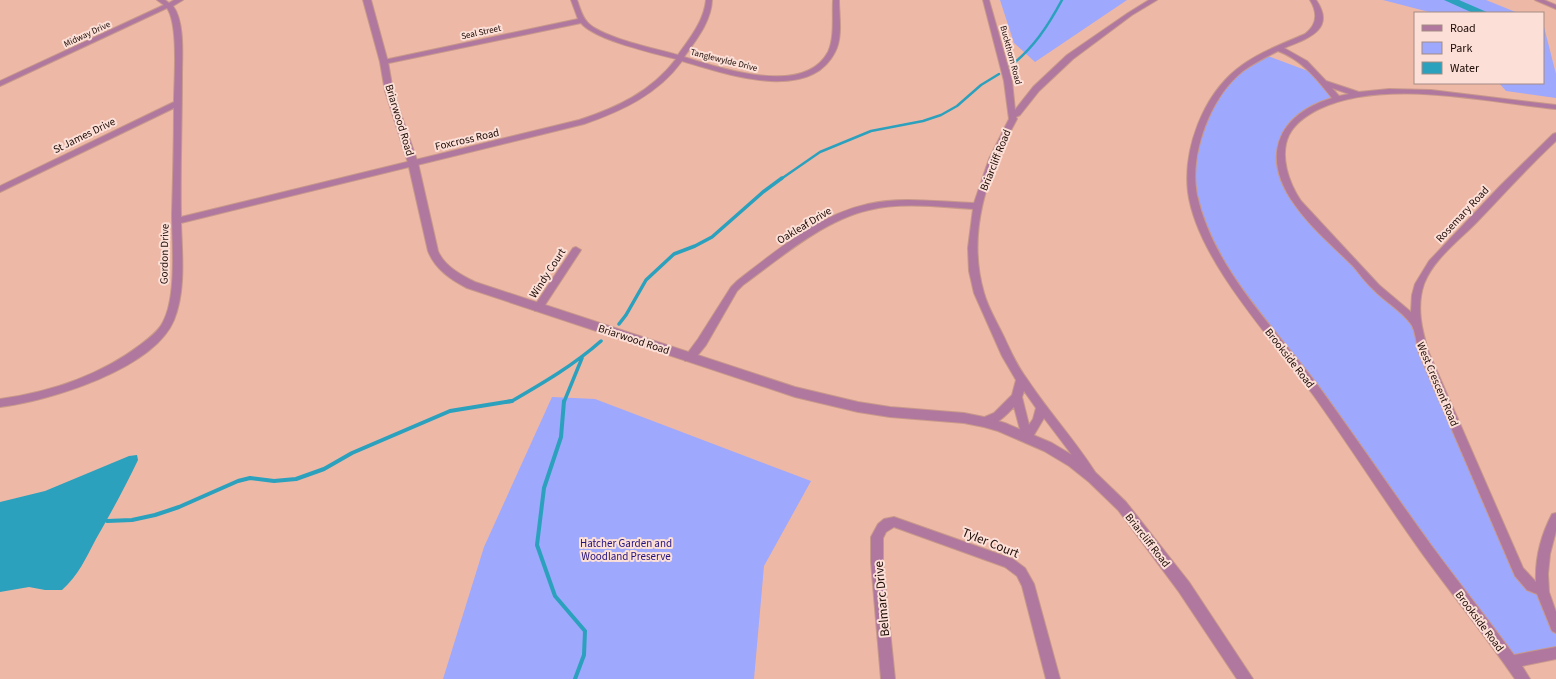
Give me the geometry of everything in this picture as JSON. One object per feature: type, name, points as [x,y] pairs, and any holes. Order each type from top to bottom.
[{"type":"street","points":[[160,0],[169,6]]},
{"type":"street","name":"Midway Drive","points":[[0,84],[180,0]]},
{"type":"street","name":"Briarwood Road","points":[[367,0],[384,62],[389,91],[413,163],[433,251],[436,259],[444,268],[460,280],[538,308],[795,392],[832,402],[890,412],[964,418],[984,422],[1027,437],[1054,451],[1093,478]]},
{"type":"street","points":[[574,0],[581,21]]},
{"type":"street","name":"Foxcross Road","points":[[177,221],[527,136],[610,112],[627,104],[664,78],[680,58],[700,28],[710,0]]},
{"type":"street","name":"Tanglewylde Drive","points":[[581,21],[610,37],[720,70],[756,78],[780,78],[808,72],[823,62],[833,46],[836,0]]},
{"type":"street","name":"Buckthorn Road","points":[[986,0],[1008,81],[1012,116]]},
{"type":"street","name":"Briarcliff Road","points":[[1154,0],[1130,14],[1070,57],[1036,89],[1017,113],[1012,116],[1013,119],[997,149],[978,206],[973,241],[974,260],[979,293],[1013,367],[1080,456],[1093,478],[1122,506],[1156,550],[1212,627],[1246,679]]},
{"type":"street","points":[[1297,56],[1296,41],[1312,33],[1318,26],[1318,6],[1313,0]]},
{"type":"street","points":[[1538,0],[1556,7]]},
{"type":"street","name":"Gordon Drive","points":[[0,403],[38,397],[63,390],[88,380],[127,359],[159,335],[170,320],[176,288],[178,256],[177,221],[179,103],[178,48],[173,12],[169,6]]},
{"type":"street","name":"Seal Street","points":[[384,62],[581,21]]},
{"type":"street","name":"Brookside Road","points":[[1296,41],[1251,63],[1238,72],[1218,95],[1203,123],[1197,137],[1191,169],[1194,200],[1203,228],[1242,296],[1315,390],[1414,533],[1512,662],[1523,679]]},
{"type":"street","points":[[1279,49],[1297,56],[1326,83],[1337,99]]},
{"type":"street","points":[[1326,83],[1360,94]]},
{"type":"street","points":[[1416,323],[1375,286],[1352,260],[1316,224],[1298,202],[1287,182],[1281,156],[1281,147],[1287,131],[1292,124],[1303,115],[1315,108],[1337,99],[1360,94],[1390,91],[1413,91],[1556,107]]},
{"type":"street","name":"St James Drive","points":[[0,189],[179,103]]},
{"type":"street","name":"Rosemary Road","points":[[1416,323],[1415,307],[1417,293],[1429,268],[1451,242],[1556,136]]},
{"type":"street","name":"Oakleaf Drive","points":[[690,358],[702,342],[734,289],[740,283],[795,244],[841,216],[860,209],[906,204],[978,206]]},
{"type":"street","name":"Windy Court","points":[[538,308],[576,250]]},
{"type":"street","name":"West Crescent Road","points":[[1416,323],[1424,353],[1519,572],[1531,586],[1543,590]]},
{"type":"street","points":[[1021,378],[1017,397],[1027,437]]},
{"type":"street","points":[[984,422],[998,416],[1017,397]]},
{"type":"street","points":[[1027,437],[1038,421],[1042,407]]},
{"type":"street","points":[[1556,518],[1550,530],[1543,572],[1543,590],[1556,627]]},
{"type":"street","name":"Belmarc Drive","points":[[888,523],[882,528],[877,537],[877,562],[888,679]]},
{"type":"street","name":"Tyler Court","points":[[888,523],[900,523],[1009,563],[1021,572],[1028,584],[1053,679]]},
{"type":"street","name":"Brookside Road","points":[[1512,662],[1556,653]]},
{"type":"green space","points":[[1000,0],[1127,0],[1035,62],[1014,43]]},
{"type":"green space","points":[[1383,0],[1486,0],[1516,12],[1429,12]]},
{"type":"green space","points":[[1544,27],[1556,74],[1556,98],[1506,91],[1500,84],[1544,84]]},
{"type":"green space","points":[[1265,55],[1308,71],[1337,99],[1292,124],[1281,156],[1290,189],[1416,323],[1519,572],[1543,590],[1556,627],[1556,653],[1511,662],[1242,296],[1203,229],[1191,169],[1203,123],[1227,83]]},
{"type":"green space","name":"Hatcher Garden and Woodland Preserve","points":[[552,397],[595,399],[811,481],[764,566],[754,679],[443,679],[484,547]]},
{"type":"water","points":[[1444,0],[1459,0],[1487,12],[1471,12]]},
{"type":"water","points":[[137,455],[138,460],[118,500],[81,566],[68,585],[62,590],[45,590],[29,587],[0,592],[0,502],[45,491],[129,456]]},
{"type":"waterway","points":[[1009,67],[1033,45],[1062,0]]},
{"type":"waterway","points":[[781,179],[820,152],[871,131],[923,121],[941,115],[957,106],[981,85],[999,74]]},
{"type":"waterway","points":[[619,324],[626,315],[646,280],[674,254],[695,246],[712,237],[763,192],[782,178]]},
{"type":"waterway","points":[[512,401],[558,373],[601,341]]},
{"type":"waterway","points":[[564,402],[582,358]]},
{"type":"waterway","points":[[107,521],[132,520],[155,515],[179,507],[238,481],[250,478],[274,481],[296,479],[324,469],[352,453],[450,411],[512,401]]},
{"type":"waterway","points":[[506,402],[512,401]]},
{"type":"waterway","points":[[564,401],[561,437],[544,488],[537,545],[555,596],[585,631],[584,655],[575,679]]}]
